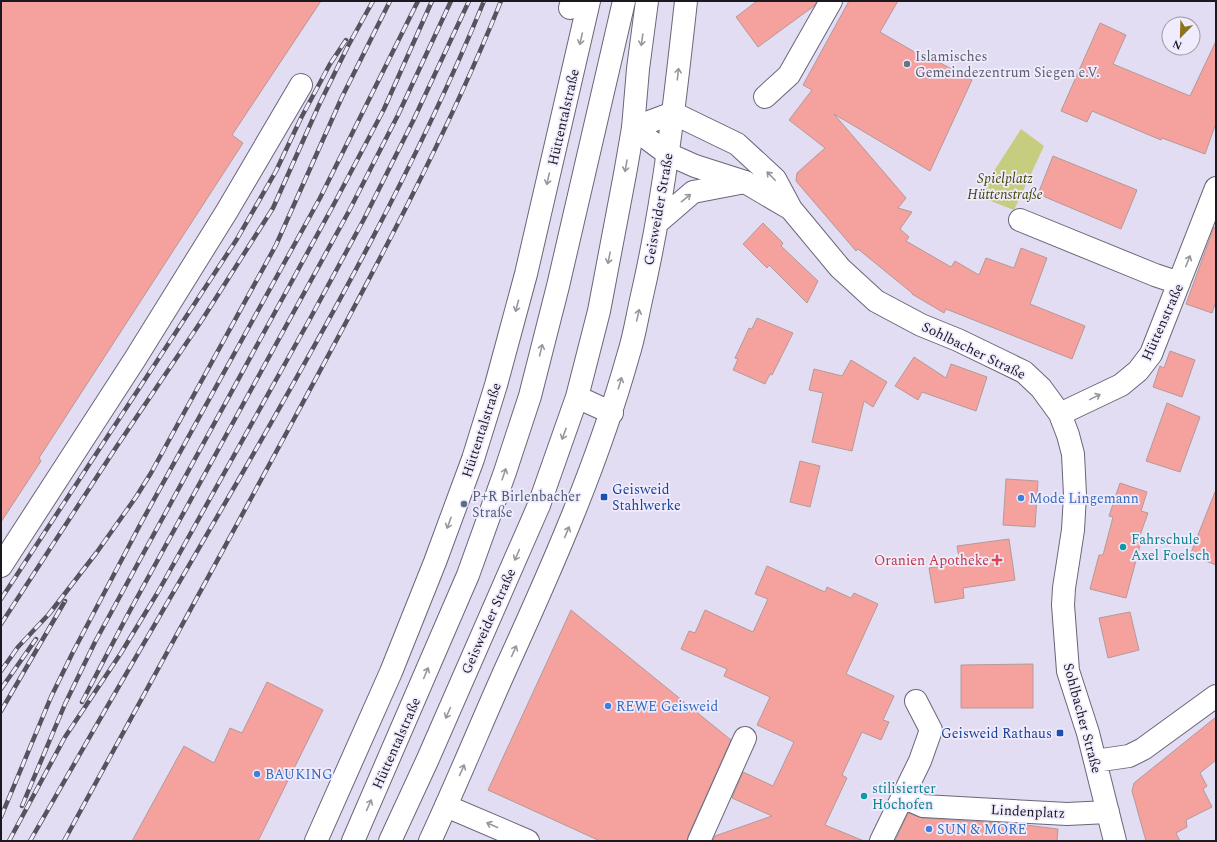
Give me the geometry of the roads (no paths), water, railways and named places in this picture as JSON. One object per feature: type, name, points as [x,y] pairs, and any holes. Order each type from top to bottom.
[{"type":"main road","name":"Hüttentalstraße","points":[[353,841],[468,575],[505,472],[527,404],[558,286],[624,1]]},
{"type":"main road","name":"Geisweider Straße","points":[[390,841],[430,754],[539,505],[577,397],[599,311],[617,220],[633,128],[638,69],[647,1]]},
{"type":"main road","name":"Geisweider Straße","points":[[430,841],[572,519],[612,413],[631,346],[657,223],[668,154],[686,1]]},
{"type":"main road","points":[[765,97],[790,75],[831,1]]},
{"type":"main road","name":"Hüttentalstraße","points":[[316,841],[391,672],[435,562],[473,459],[496,385],[526,274],[577,3]]},
{"type":"main road","points":[[1,566],[135,359],[227,211],[301,85]]},
{"type":"main road","points":[[633,128],[673,113]]},
{"type":"main road","name":"Sohlbacher Straße","points":[[673,113],[737,144],[775,179],[791,209],[840,268],[876,301],[921,325],[958,340],[1024,372],[1041,388],[1060,414],[1073,454],[1075,496],[1073,530],[1064,588],[1063,605],[1068,671],[1088,732],[1115,841]]},
{"type":"main road","name":"Sohlbacher Straße","points":[[633,128],[668,154],[695,166],[745,182],[791,209]]},
{"type":"main road","points":[[657,223],[693,192],[745,182]]},
{"type":"main road","name":"Hüttenstraße","points":[[1060,414],[1121,385],[1138,371],[1151,354],[1216,188]]},
{"type":"main road","points":[[1020,220],[1179,284]]},
{"type":"main road","points":[[577,397],[612,413]]},
{"type":"main road","points":[[1095,761],[1129,756],[1143,749],[1216,696]]},
{"type":"main road","points":[[881,841],[920,761],[931,730],[916,701]]},
{"type":"main road","points":[[699,841],[745,738]]},
{"type":"main road","name":"Lindenplatz","points":[[902,797],[923,806],[1067,814],[1108,812]]},
{"type":"main road","points":[[446,806],[528,841]]},
{"type":"railway","points":[[1,624],[115,449],[202,320],[273,208],[319,105],[348,46],[373,1]]},
{"type":"railway","points":[[1,671],[18,647],[49,614],[97,552],[151,473],[276,245],[342,97],[390,1]]},
{"type":"railway","points":[[1,817],[51,697],[72,654],[141,523],[320,198],[418,1]]},
{"type":"railway","points":[[22,806],[65,704],[95,642],[334,204],[384,109],[432,1]]},
{"type":"railway","points":[[82,702],[127,616],[349,211],[398,115],[451,1]]},
{"type":"railway","points":[[9,841],[65,737],[121,653],[158,592],[311,317],[364,219],[413,121],[469,1]]},
{"type":"railway","points":[[30,841],[239,479],[338,303],[430,124],[484,1]]},
{"type":"railway","points":[[64,841],[377,265],[455,108],[501,1]]},
{"type":"railway","points":[[1,599],[237,239],[276,171],[301,118],[330,64],[346,40]]},
{"type":"railway","points":[[1,711],[65,601]]},
{"type":"railway","points":[[1,689],[36,639]]},
{"type":"place","name":"Islamisches Gemeindezentrum Siegen e.V.","points":[[907,64]]},
{"type":"place","name":"Geisweid Stahlwerke","points":[[604,497]]},
{"type":"place","name":"Mode Lingemann","points":[[1021,498]]},
{"type":"place","name":"P+R Birlenbacher Straße","points":[[464,504]]},
{"type":"place","name":"Fahrschule Axel Foelsch","points":[[1123,547]]},
{"type":"place","name":"Oranien Apotheke","points":[[997,560]]},
{"type":"place","name":"REWE Geisweid","points":[[608,706]]},
{"type":"place","name":"Geisweid Rathaus","points":[[1060,733]]},
{"type":"place","name":"BAUKING","points":[[257,774]]},
{"type":"place","name":"stilisierter Hochofen","points":[[864,796]]},
{"type":"place","name":"SUN & MORE","points":[[929,829]]},
{"type":"park label","name":"Spielplatz Hüttenstraße","points":[[1005,186]]}]
